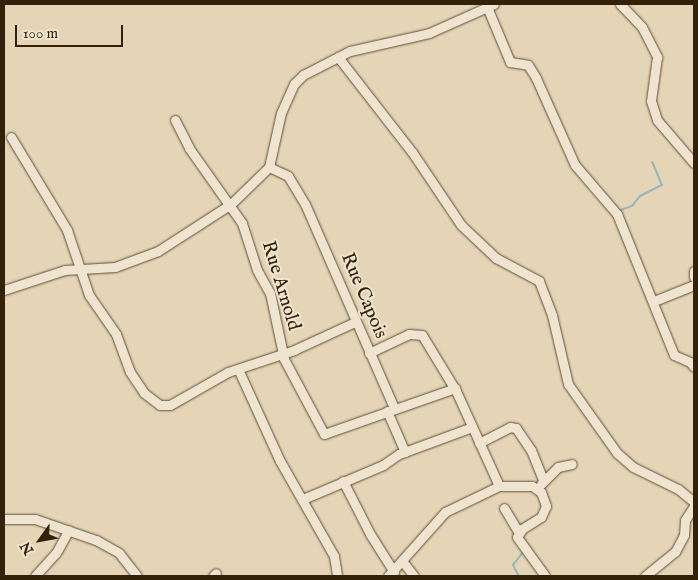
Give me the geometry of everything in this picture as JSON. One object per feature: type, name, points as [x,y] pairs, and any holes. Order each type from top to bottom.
[{"type":"street","points":[[620,4],[642,27],[657,57],[651,101],[656,120],[694,163]]},
{"type":"street","points":[[4,290],[44,275],[78,269],[114,267],[158,251],[231,204],[269,166],[281,113],[294,84],[312,68],[370,45],[429,33],[490,5],[510,62],[528,65],[536,78],[571,159],[617,214],[654,301],[674,355],[690,362],[694,368]]},
{"type":"street","points":[[338,57],[412,152],[461,225],[496,258],[539,281],[552,315],[568,384],[617,453],[633,467],[678,489],[694,502]]},
{"type":"street","name":"Rue Arnold","points":[[11,137],[67,230],[78,269],[96,308],[116,334],[130,372],[150,400],[160,405],[170,405],[204,384],[284,354],[266,284],[257,270],[249,240],[231,204],[189,148],[175,120]]},
{"type":"street","name":"Rue Capois","points":[[269,166],[288,176],[300,195],[369,353],[416,332],[428,343],[455,388],[499,486]]},
{"type":"street","points":[[694,271],[694,277]]},
{"type":"street","points":[[654,301],[694,285]]},
{"type":"street","points":[[355,322],[284,354],[289,371],[324,434],[390,409],[455,388]]},
{"type":"street","points":[[369,353],[405,452]]},
{"type":"street","points":[[238,370],[274,441],[280,461],[334,556],[337,576]]},
{"type":"street","points":[[303,499],[405,452],[472,427]]},
{"type":"street","points":[[479,443],[510,427],[516,428],[531,450],[543,480]]},
{"type":"street","points":[[537,488],[558,467],[562,469],[572,464]]},
{"type":"street","points":[[343,482],[391,574],[445,512],[499,486],[537,488]]},
{"type":"street","points":[[518,535],[541,517],[546,506],[537,488]]},
{"type":"street","points":[[645,576],[675,552],[684,535],[685,520],[694,506]]},
{"type":"street","points":[[504,508],[518,535],[545,576]]},
{"type":"street","points":[[4,519],[35,518],[112,548],[137,576]]},
{"type":"street","points":[[34,576],[56,553],[69,530]]},
{"type":"street","points":[[403,562],[414,576]]},
{"type":"waterway","points":[[618,211],[632,206],[640,196],[662,185],[652,162]]},
{"type":"waterway","points":[[519,576],[513,565],[523,552]]}]
